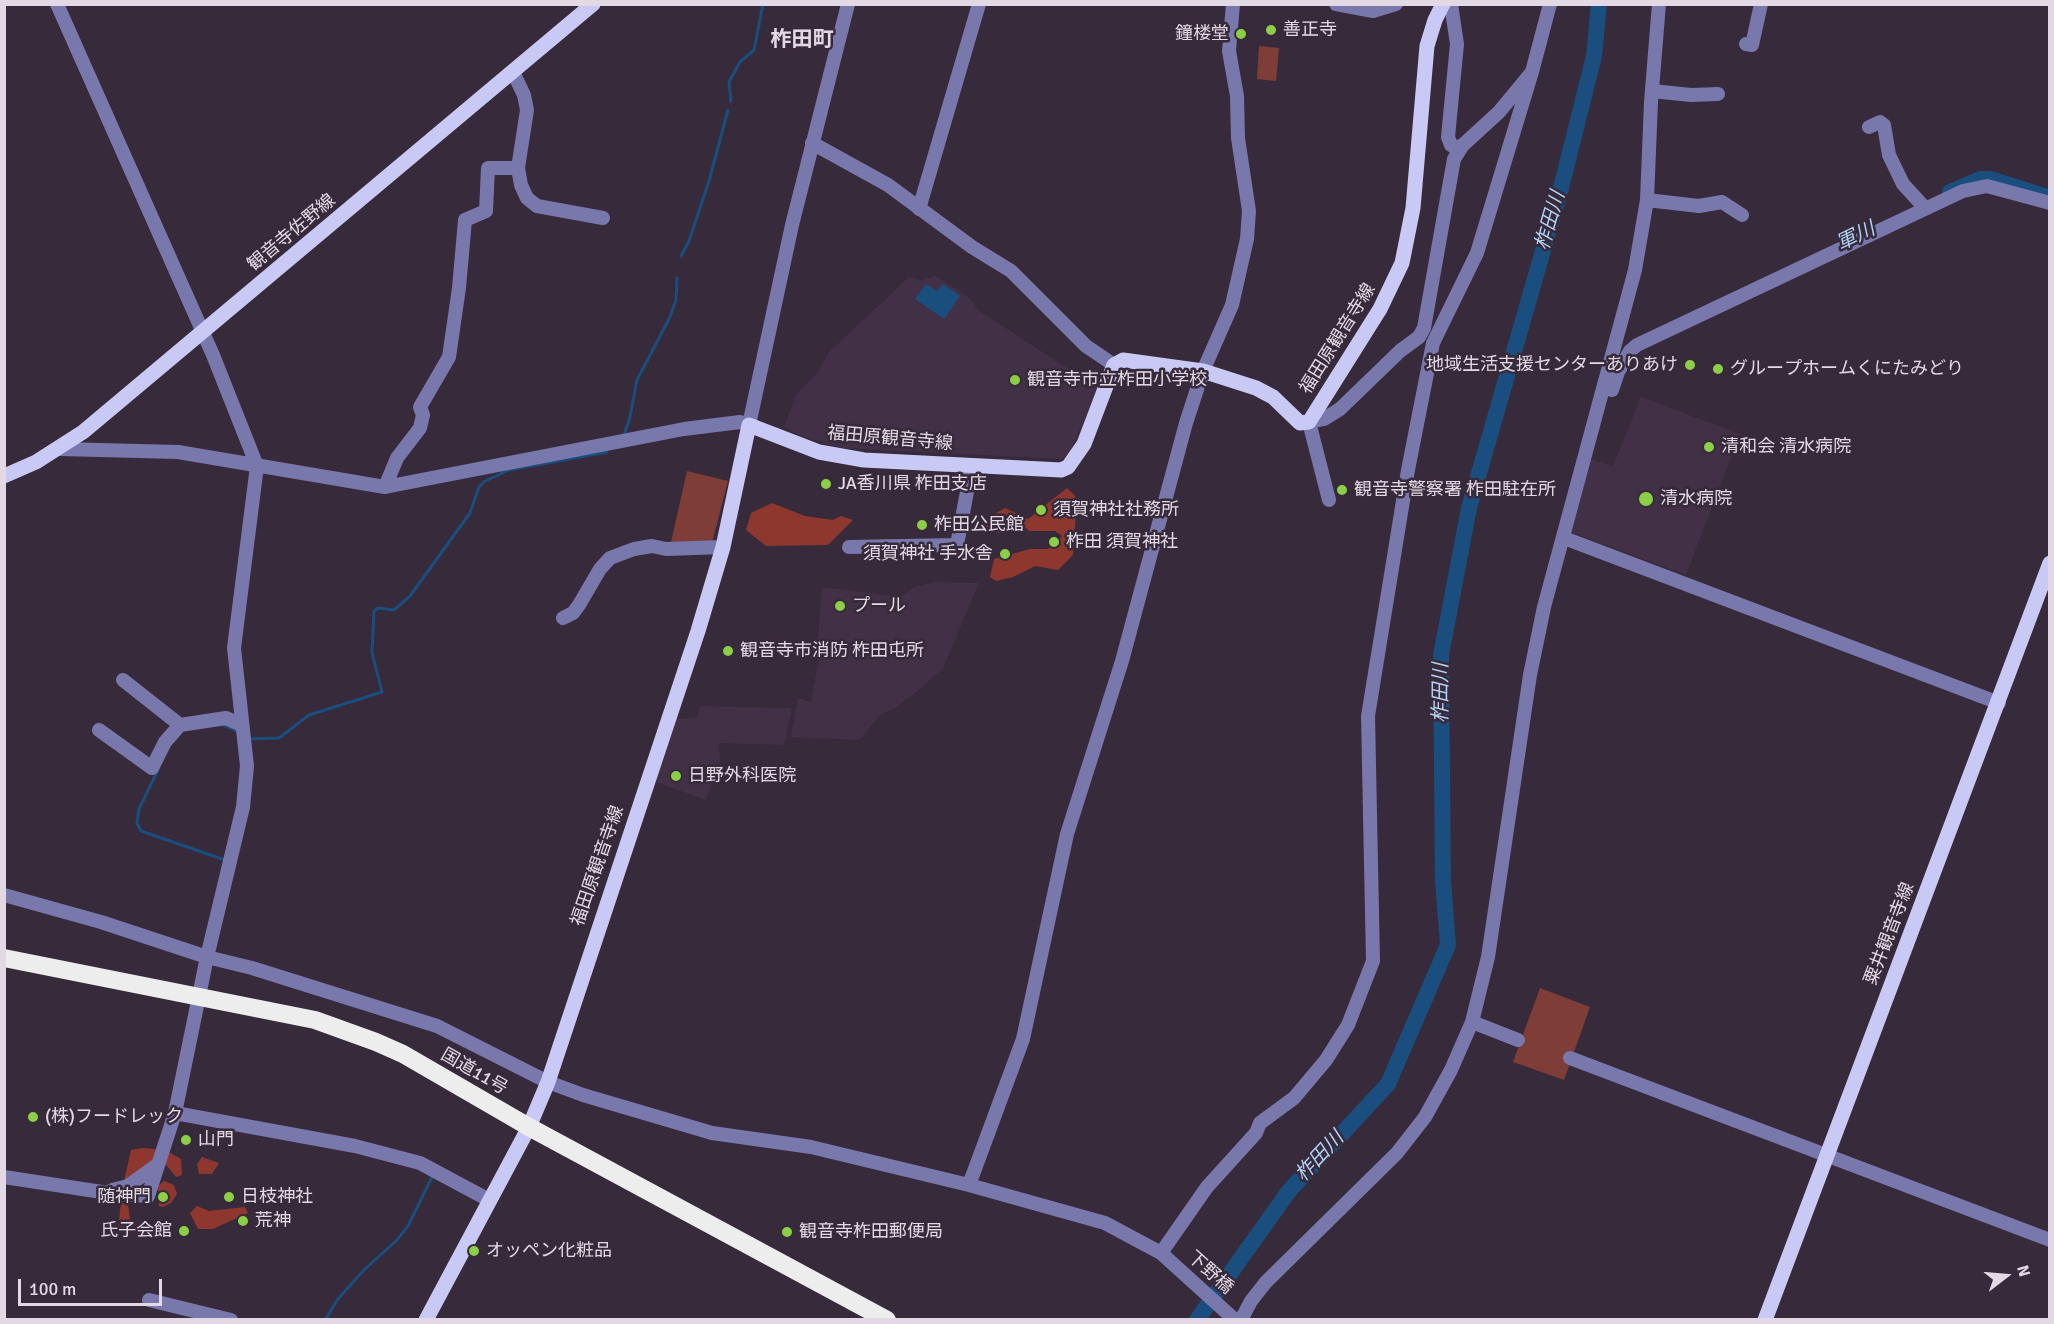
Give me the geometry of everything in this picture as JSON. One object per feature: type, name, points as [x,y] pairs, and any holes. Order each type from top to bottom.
[{"type":"highway","name":"国道11号","points":[[4,958],[315,1020],[376,1041],[529,1127],[887,1320]]},
{"type":"main road","name":"観音寺佐野線","points":[[4,476],[60,449],[203,333],[593,4]]},
{"type":"main road","name":"福田原観音寺線","points":[[426,1320],[529,1127],[548,1082],[562,1031],[698,632],[723,547],[749,424],[819,452],[864,460],[1051,471],[1068,467],[1084,444],[1114,365],[1123,360],[1203,371],[1256,388],[1273,397],[1300,423],[1309,422],[1380,309],[1402,263],[1413,208],[1422,81],[1427,46],[1443,4]]},
{"type":"main road","name":"粟井観音寺線","points":[[1765,1320],[1999,703],[2049,563]]},
{"type":"street","points":[[4,1177],[148,1196],[175,1113],[198,997],[243,807],[247,766],[234,648],[257,466],[203,333],[57,4]]},
{"type":"street","points":[[60,449],[178,452],[219,457],[257,466],[385,487],[684,429],[740,422],[749,424],[812,143],[848,4]]},
{"type":"street","points":[[919,209],[979,4]]},
{"type":"street","points":[[1336,4],[1373,11],[1396,4]]},
{"type":"street","points":[[1451,4],[1457,44],[1448,137],[1451,145],[1456,148],[1463,145]]},
{"type":"street","points":[[1161,1253],[1208,1187],[1256,1133],[1260,1123],[1294,1098],[1326,1060],[1348,1025],[1373,960],[1368,716],[1408,470],[1433,343],[1477,253],[1532,72],[1550,4]]},
{"type":"street","points":[[1241,1320],[1251,1301],[1273,1275],[1404,1144],[1425,1117],[1451,1070],[1472,1022],[1488,957],[1530,675],[1544,607],[1625,308],[1647,200],[1659,4]]},
{"type":"street","points":[[1746,44],[1752,45],[1761,4]]},
{"type":"street","points":[[969,1185],[1023,1039],[1066,834],[1122,661],[1173,468],[1203,371],[1232,305],[1247,239],[1249,210],[1238,138],[1237,96],[1229,51],[1231,5]]},
{"type":"street","points":[[513,72],[524,95],[527,110],[518,168],[520,185],[527,198],[537,206],[603,218]]},
{"type":"street","points":[[1329,500],[1309,422],[1324,419],[1340,409],[1400,351],[1419,337],[1424,328],[1454,159],[1463,145],[1499,112],[1532,72]]},
{"type":"street","points":[[1652,92],[1690,95],[1718,94]]},
{"type":"street","points":[[1869,127],[1880,122],[1884,125],[1889,155],[1903,184],[1925,208]]},
{"type":"street","points":[[812,143],[888,185],[1011,272],[1086,346],[1114,365]]},
{"type":"street","points":[[385,487],[398,458],[420,428],[423,415],[420,407],[449,357],[459,288],[465,220],[486,211],[488,168],[518,168]]},
{"type":"street","points":[[1588,444],[1600,425],[1618,372],[1630,351],[1925,208],[1975,187],[1987,186],[2049,203]]},
{"type":"street","points":[[1647,200],[1699,206],[1722,202],[1742,215]]},
{"type":"street","points":[[1625,308],[1627,342],[1630,351]]},
{"type":"street","points":[[1419,337],[1433,343]]},
{"type":"street","points":[[849,547],[957,546],[972,465]]},
{"type":"street","points":[[1564,538],[1999,703]]},
{"type":"street","points":[[564,618],[573,613],[600,569],[610,558],[634,549],[652,546],[666,549],[723,547]]},
{"type":"street","points":[[123,680],[180,725]]},
{"type":"street","points":[[99,730],[152,768],[165,742],[180,725],[226,718],[242,725]]},
{"type":"street","name":"下野橋","points":[[4,895],[141,934],[207,957],[252,968],[437,1026],[548,1082],[583,1095],[712,1132],[811,1147],[969,1185],[1105,1223],[1161,1253],[1235,1320]]},
{"type":"street","points":[[1472,1022],[1518,1040]]},
{"type":"street","points":[[1570,1058],[2049,1240]]},
{"type":"street","points":[[175,1113],[355,1146],[420,1162],[489,1200]]},
{"type":"street","points":[[104,1192],[128,1186],[157,1166]]},
{"type":"street","points":[[148,1300],[231,1320]]},
{"type":"shaded area","points":[[1259,46],[1279,48],[1276,81],[1257,79]]},
{"type":"shaded area","points":[[936,276],[971,299],[978,310],[1098,388],[1070,452],[1062,459],[841,448],[801,436],[784,427],[796,395],[818,372],[828,353],[909,277],[922,280]]},
{"type":"shaded area","name":"清水病院","points":[[1641,397],[1740,434],[1686,575],[1568,531],[1589,459],[1613,466]]},
{"type":"shaded area","points":[[687,471],[728,481],[712,543],[671,542]]},
{"type":"shaded area","points":[[1067,488],[1077,498],[1073,555],[1058,570],[1035,566],[1013,577],[996,581],[990,577],[994,559],[1030,549],[1048,549],[1062,536],[1055,531],[1029,531],[1020,522],[1000,533],[982,529],[989,517],[1005,508],[1028,519]]},
{"type":"shaded area","points":[[772,503],[805,516],[833,520],[841,516],[853,520],[828,545],[766,546],[746,530],[751,513]]},
{"type":"shaded area","points":[[934,582],[979,583],[943,668],[894,709],[881,714],[859,740],[791,737],[798,698],[811,702],[820,651],[817,650],[822,587],[900,597],[914,587]]},
{"type":"shaded area","points":[[700,706],[792,708],[784,745],[719,743],[720,762],[706,800],[655,782],[676,719],[697,718]]},
{"type":"shaded area","points":[[1540,988],[1590,1007],[1564,1080],[1513,1062]]},
{"type":"shaded area","points":[[142,1148],[165,1150],[181,1159],[182,1175],[176,1177],[159,1156],[124,1181],[131,1150]]},
{"type":"shaded area","points":[[202,1157],[219,1163],[212,1174],[199,1174],[197,1164]]},
{"type":"shaded area","points":[[164,1181],[174,1185],[177,1194],[171,1203],[163,1207],[159,1206],[158,1186]]},
{"type":"shaded area","points":[[121,1203],[128,1204],[130,1220],[139,1227],[156,1229],[159,1234],[125,1232],[118,1228]]},
{"type":"shaded area","points":[[197,1206],[209,1211],[245,1207],[248,1213],[213,1229],[198,1229],[190,1213]]},
{"type":"water","points":[[926,284],[937,291],[943,284],[960,296],[944,319],[915,299]]},
{"type":"waterway","points":[[731,101],[729,82],[740,62],[754,50],[763,4]]},
{"type":"waterway","name":"柞田川","points":[[1197,1320],[1289,1191],[1388,1084],[1448,945],[1443,881],[1441,655],[1469,508],[1561,188],[1594,56],[1599,4]]},
{"type":"waterway","points":[[681,256],[689,241],[709,181],[728,110]]},
{"type":"waterway","name":"軍川","points":[[1950,192],[1980,179],[1990,179],[2050,198]]},
{"type":"waterway","points":[[624,435],[637,380],[669,319],[676,300],[677,278]]},
{"type":"waterway","points":[[249,739],[279,738],[309,715],[382,692],[372,653],[374,611],[378,608],[394,610],[410,596],[470,513],[479,487],[485,481],[509,470],[607,452]]},
{"type":"waterway","points":[[223,725],[239,732]]},
{"type":"waterway","points":[[158,770],[139,809],[137,823],[141,831],[225,860]]},
{"type":"waterway","points":[[325,1320],[338,1299],[408,1226],[433,1175]]},
{"type":"place","name":"善正寺","points":[[1271,30]]},
{"type":"place","name":"鐘楼堂","points":[[1241,34]]},
{"type":"place","name":"地域生活支援センターありあけ","points":[[1690,365]]},
{"type":"place","name":"グループホームくにたみどり","points":[[1718,369]]},
{"type":"place","name":"観音寺市立柞田小学校","points":[[1015,380]]},
{"type":"place","name":"清和会 清水病院","points":[[1709,447]]},
{"type":"place","name":"JA香川県 柞田支店","points":[[826,484]]},
{"type":"place","name":"観音寺警察署 柞田駐在所","points":[[1342,490]]},
{"type":"place","name":"清水病院","points":[[1646,499]]},
{"type":"place","name":"須賀神社社務所","points":[[1041,510]]},
{"type":"place","name":"柞田公民館","points":[[922,525]]},
{"type":"place","name":"柞田 須賀神社","points":[[1054,542]]},
{"type":"place","name":"須賀神社 手水舎","points":[[1005,554]]},
{"type":"place","name":"プール","points":[[840,606]]},
{"type":"place","name":"観音寺市消防 柞田屯所","points":[[728,651]]},
{"type":"place","name":"日野外科医院","points":[[676,776]]},
{"type":"place","name":"(株)フードレック","points":[[33,1117]]},
{"type":"place","name":"山門","points":[[186,1140]]},
{"type":"place","name":"随神門","points":[[163,1197]]},
{"type":"place","name":"日枝神社","points":[[229,1197]]},
{"type":"place","name":"荒神","points":[[243,1221]]},
{"type":"place","name":"氏子会館","points":[[184,1231]]},
{"type":"place","name":"観音寺柞田郵便局","points":[[787,1232]]},
{"type":"place","name":"オッペン化粧品","points":[[474,1251]]},
{"type":"district","name":"柞田町","points":[[802,40]]}]
